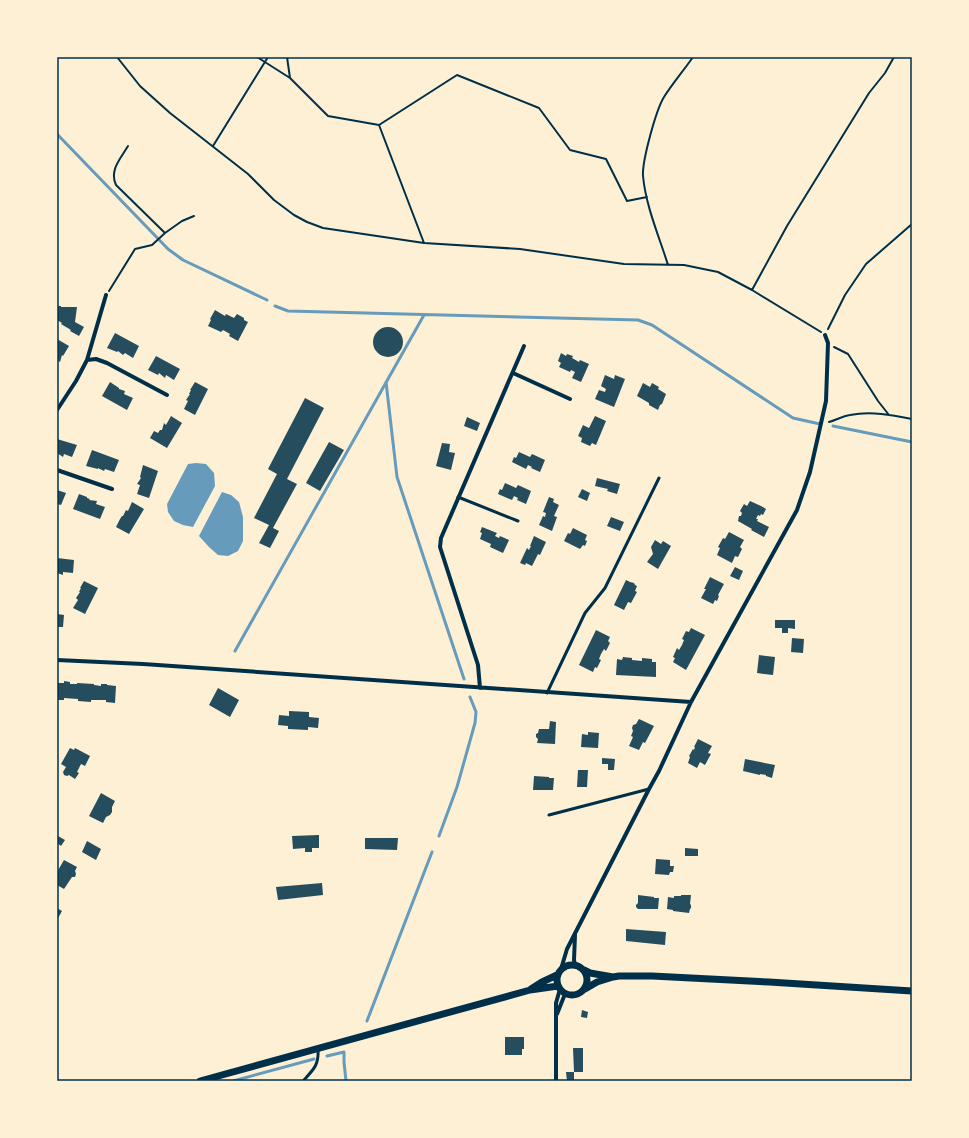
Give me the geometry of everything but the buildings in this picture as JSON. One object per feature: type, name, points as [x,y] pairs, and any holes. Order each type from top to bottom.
[{"type":"street","points":[[57,410],[76,381],[87,360],[106,295]]},
{"type":"street","points":[[556,1014],[561,990],[557,983],[566,949],[659,771],[691,702],[797,510],[810,472],[826,401],[828,343],[825,335]]},
{"type":"street","points":[[480,688],[478,665],[440,547],[441,538],[524,346]]},
{"type":"street","points":[[87,360],[96,359],[107,363],[167,395]]},
{"type":"street","points":[[513,373],[570,399]]},
{"type":"street","points":[[57,470],[112,490]]},
{"type":"street","points":[[57,660],[143,664],[691,702]]},
{"type":"street","points":[[575,965],[574,956],[576,932]]},
{"type":"street","points":[[530,990],[559,972],[567,965],[575,965],[590,973],[613,977],[652,976],[912,991]]},
{"type":"street","points":[[584,970],[587,978],[584,989]]},
{"type":"street","points":[[200,1081],[530,990],[561,990],[574,995],[597,982],[613,977]]},
{"type":"street","points":[[556,1081],[556,1003],[561,990]]},
{"type":"lane","points":[[547,693],[585,613],[604,588],[660,478]]},
{"type":"lane","points":[[458,497],[518,521]]},
{"type":"lane","points":[[549,815],[649,789]]},
{"type":"lane","points":[[303,1081],[317,1064],[319,1058],[318,1049]]},
{"type":"path","points":[[118,57],[140,86],[170,113],[248,174],[274,200],[294,215],[307,222],[323,228],[424,243],[520,249],[624,264],[684,265],[718,272],[752,290],[825,335],[845,295],[866,264],[912,224]]},
{"type":"path","points":[[257,57],[290,78],[328,116],[379,125],[457,75],[539,108],[570,150],[606,159],[627,201],[646,197]]},
{"type":"path","points":[[213,146],[268,57]]},
{"type":"path","points":[[287,57],[290,78]]},
{"type":"path","points":[[668,265],[646,197],[643,174],[646,152],[663,98],[693,57]]},
{"type":"path","points":[[752,290],[795,213],[869,94],[885,73],[894,57]]},
{"type":"path","points":[[379,125],[424,243]]},
{"type":"path","points":[[128,146],[117,163],[114,173],[114,180],[116,184],[164,234]]},
{"type":"path","points":[[106,295],[135,249],[152,245],[182,221],[194,216]]},
{"type":"path","points":[[828,343],[848,354],[878,401],[889,415]]},
{"type":"path","points":[[821,424],[849,415],[866,413],[912,419]]},
{"type":"water","points":[[188,464],[206,464],[214,473],[215,486],[193,527],[174,521],[168,512],[167,504]]},
{"type":"water","points":[[222,492],[231,495],[239,502],[243,517],[243,541],[238,551],[228,556],[218,555],[199,536]]},
{"type":"waterway","points":[[57,134],[168,249],[183,260],[267,300]]},
{"type":"waterway","points":[[275,306],[288,311],[638,320],[652,325],[793,418],[820,424]]},
{"type":"waterway","points":[[235,651],[424,315]]},
{"type":"waterway","points":[[386,382],[397,477],[464,679]]},
{"type":"waterway","points":[[833,426],[912,442]]},
{"type":"waterway","points":[[439,836],[457,787],[475,723],[476,712],[470,697]]},
{"type":"waterway","points":[[367,1021],[432,852]]},
{"type":"waterway","points":[[327,1056],[344,1052],[346,1081]]},
{"type":"waterway","points":[[233,1081],[314,1059]]}]
